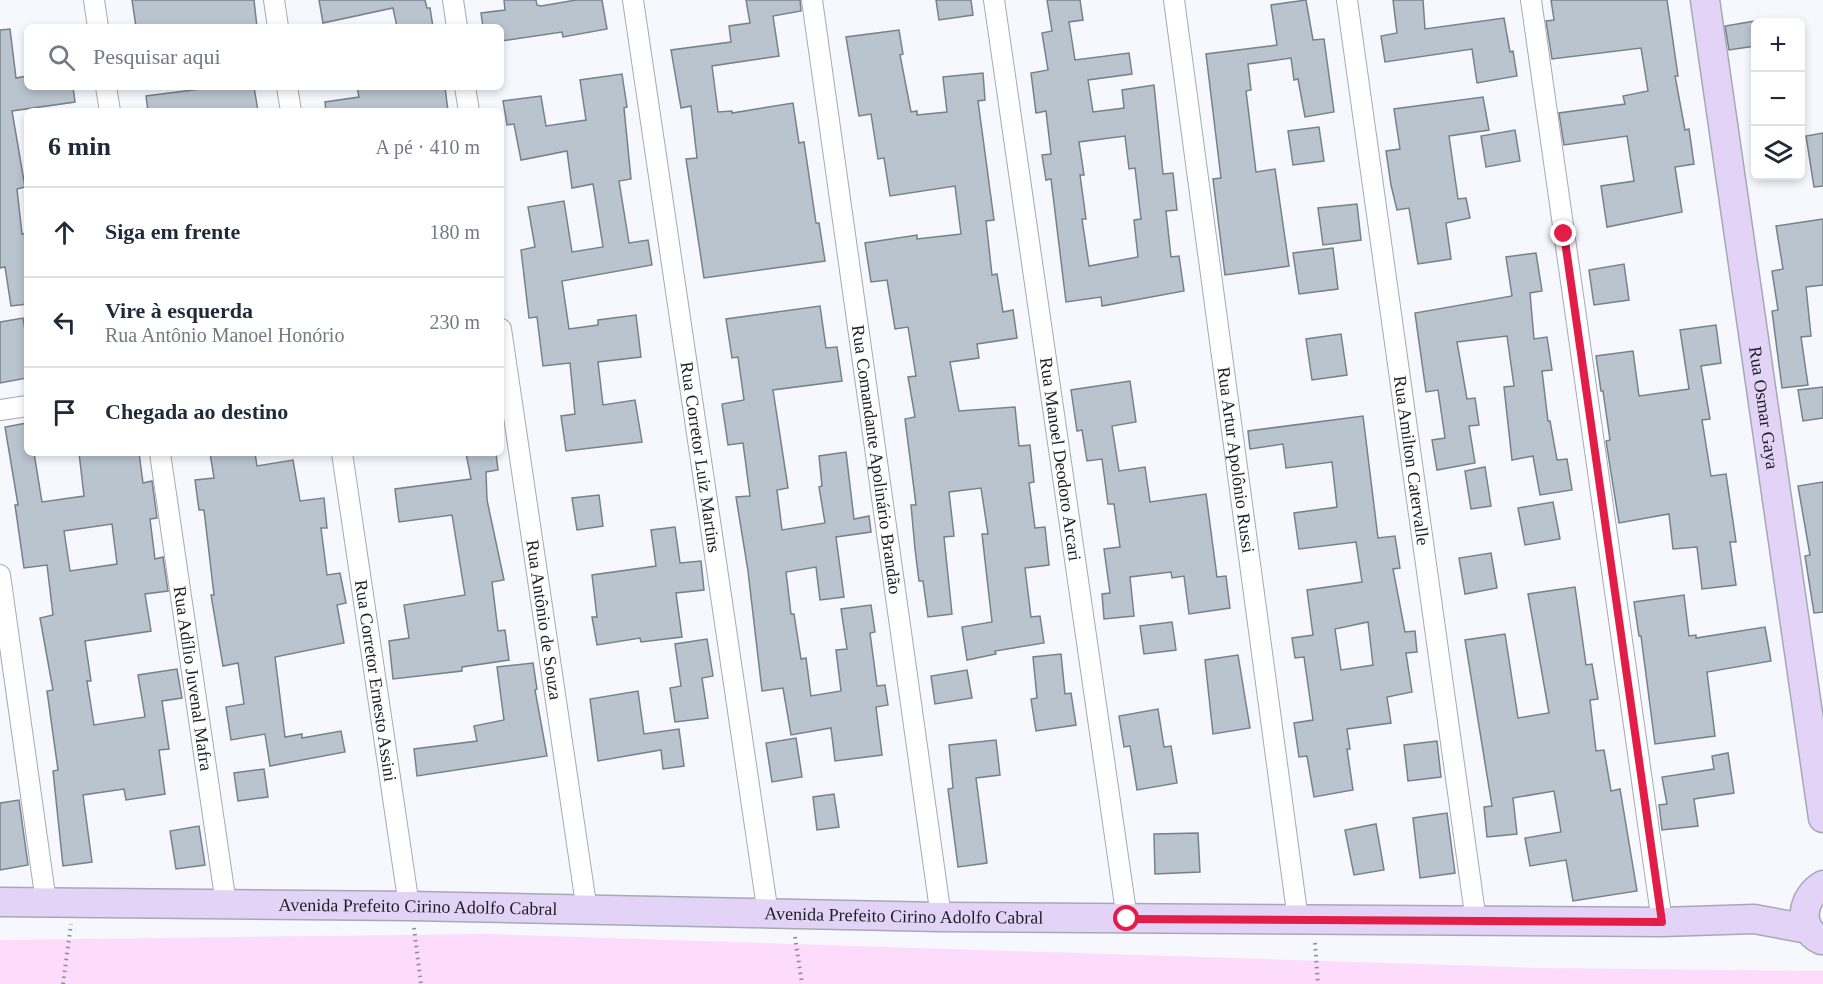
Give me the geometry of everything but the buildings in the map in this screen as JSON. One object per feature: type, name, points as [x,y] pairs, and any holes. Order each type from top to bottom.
[{"type":"main road","name":"Rua Osmar Gaya","points":[[1705,0],[1823,818]]},
{"type":"main road","points":[[1816,935],[1804,912],[1805,903],[1809,895],[1823,885]]},
{"type":"main road","name":"Avenida Prefeito Cirino Adolfo Cabral","points":[[0,902],[226,904],[411,912],[587,911],[1127,919],[1306,928],[1476,921],[1662,922],[1754,919],[1816,935]]},
{"type":"street","points":[[94,0],[98,24]]},
{"type":"street","points":[[274,0],[278,24]]},
{"type":"street","points":[[453,0],[457,24]]},
{"type":"street","name":"Rua Corretor Luiz Martins","points":[[633,0],[768,914]]},
{"type":"street","name":"Rua Comandante Apolinário Brandão","points":[[812,0],[941,917]]},
{"type":"street","name":"Rua Manoel Deodoro Arcari","points":[[994,0],[1127,919]]},
{"type":"street","name":"Rua Artur Apolônio Russi","points":[[1174,0],[1306,928]]},
{"type":"street","name":"Rua Amilton Catervalle","points":[[1347,0],[1476,921]]},
{"type":"street","points":[[1531,0],[1662,922]]},
{"type":"street","points":[[106,90],[110,108]]},
{"type":"street","points":[[288,90],[290,108]]},
{"type":"street","points":[[466,90],[468,108]]},
{"type":"street","name":"Rua Antônio de Souza","points":[[504,351],[587,911]]},
{"type":"street","points":[[0,410],[24,406]]},
{"type":"street","name":"Rua Adílio Juvenal Mafra","points":[[160,456],[226,904]]},
{"type":"street","name":"Rua Corretor Ernesto Assini","points":[[342,456],[411,912]]},
{"type":"street","points":[[0,575],[46,902]]},
{"type":"path","points":[[411,912],[422,984]]},
{"type":"path","points":[[63,984],[73,914]]},
{"type":"path","points":[[793,927],[802,984]]},
{"type":"path","points":[[1306,928],[1318,984]]},
{"type":"shaded area","points":[[486,934],[1541,968],[1823,971],[1823,984],[0,984],[0,940]]},
{"type":"route","points":[[1127,919],[1662,922],[1564,234]]}]
